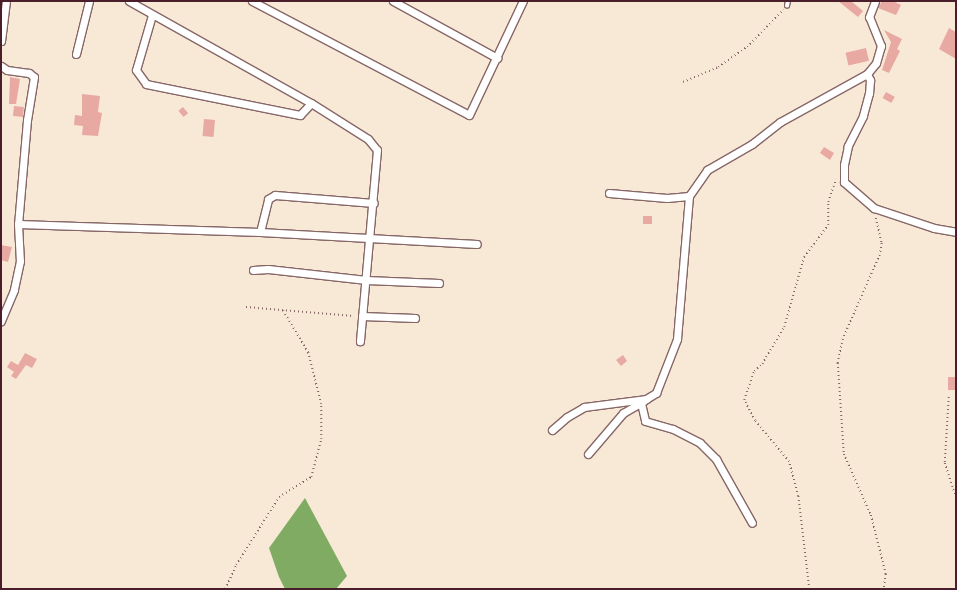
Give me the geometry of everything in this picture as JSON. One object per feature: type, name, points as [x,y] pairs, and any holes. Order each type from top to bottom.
[{"type":"street","points":[[1,41],[6,1]]},
{"type":"street","points":[[76,54],[89,1]]},
{"type":"street","points":[[128,1],[310,103],[368,139],[377,150],[374,203],[360,340]]},
{"type":"street","points":[[252,1],[469,115],[523,1]]},
{"type":"street","points":[[393,1],[496,58]]},
{"type":"street","points":[[588,454],[623,413],[656,393],[677,339],[689,196],[707,170],[752,144],[780,122],[867,74],[876,63],[881,46],[869,17],[875,1]]},
{"type":"street","points":[[152,15],[136,70],[146,84],[300,115],[310,103]]},
{"type":"street","points":[[1,66],[7,70],[29,73],[34,77],[27,120],[18,224],[20,261],[14,290],[1,321]]},
{"type":"street","points":[[867,74],[870,80],[869,93],[863,116],[848,146],[844,165],[844,182],[874,208],[934,228],[956,232]]},
{"type":"street","points":[[609,193],[667,198],[689,196]]},
{"type":"street","points":[[260,232],[268,200],[275,195],[374,203]]},
{"type":"street","points":[[18,224],[260,232],[370,240],[476,244]]},
{"type":"street","points":[[253,270],[268,269],[366,280],[440,283]]},
{"type":"street","points":[[362,316],[415,318]]},
{"type":"street","points":[[552,430],[567,417],[584,407],[643,401]]},
{"type":"street","points":[[643,401],[644,421],[673,429],[700,443],[716,459],[752,523]]},
{"type":"lane","points":[[787,6],[788,1]]},
{"type":"path","points":[[683,82],[718,67],[747,47],[787,6]]},
{"type":"path","points":[[809,589],[798,496],[789,462],[755,421],[744,400],[754,371],[762,364],[784,327],[804,257],[828,225],[828,202],[837,177]]},
{"type":"path","points":[[874,208],[882,243],[880,255],[843,339],[838,364],[844,454],[871,515],[886,574],[884,589]]},
{"type":"path","points":[[246,307],[282,311],[362,316]]},
{"type":"path","points":[[224,589],[236,565],[279,497],[311,477],[321,439],[321,404],[308,353],[282,311]]},
{"type":"path","points":[[949,397],[945,462],[956,496]]},
{"type":"green space","points":[[305,498],[347,576],[336,589],[285,589],[279,577],[269,548]]},
{"type":"building","points":[[838,1],[851,1],[863,11],[858,17]]},
{"type":"building","points":[[882,1],[893,1],[901,5],[896,15],[878,8]]},
{"type":"building","points":[[949,28],[956,32],[956,59],[939,49]]},
{"type":"building","points":[[884,30],[902,39],[897,49],[900,51],[889,73],[882,70],[891,42]]},
{"type":"building","points":[[866,48],[869,61],[848,65],[846,53]]},
{"type":"building","points":[[10,77],[20,79],[16,104],[9,104]]},
{"type":"building","points":[[886,92],[895,97],[891,103],[883,98]]},
{"type":"building","points":[[82,94],[100,96],[98,112],[102,113],[98,136],[82,135],[83,126],[74,125],[75,115],[82,116]]},
{"type":"building","points":[[14,106],[24,107],[23,117],[13,116]]},
{"type":"building","points":[[183,107],[188,113],[184,117],[178,111]]},
{"type":"building","points":[[204,119],[215,120],[213,137],[203,136]]},
{"type":"building","points":[[824,147],[834,153],[830,160],[820,153]]},
{"type":"building","points":[[643,216],[652,216],[652,224],[643,224]]},
{"type":"building","points":[[1,245],[12,247],[8,262],[1,260]]},
{"type":"building","points":[[25,353],[37,359],[32,368],[26,365],[16,379],[11,376],[14,372],[7,367],[11,361],[18,365]]},
{"type":"building","points":[[623,355],[627,361],[621,366],[616,360]]},
{"type":"building","points":[[948,377],[956,377],[956,390],[948,390]]}]
